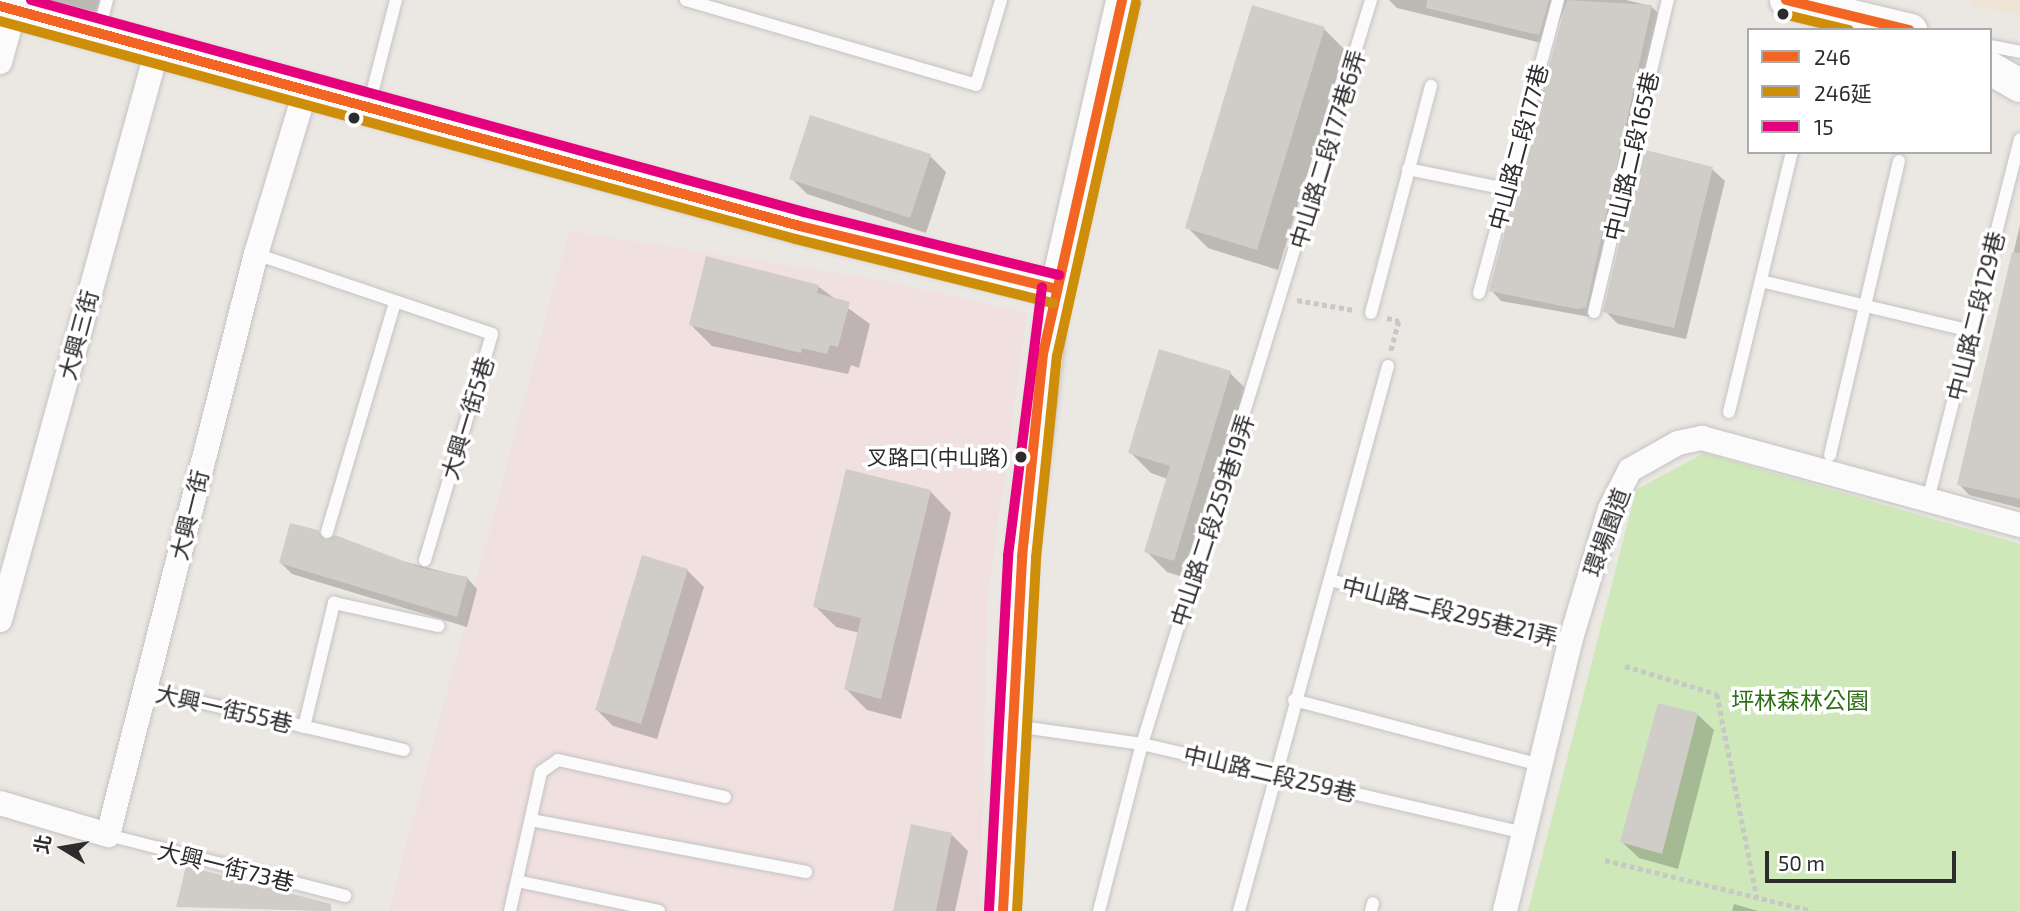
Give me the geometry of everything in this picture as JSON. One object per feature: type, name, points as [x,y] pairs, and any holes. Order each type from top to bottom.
[{"type":"main road","points":[[7,8],[369,105],[800,226],[1056,289],[1122,0]]},
{"type":"main road","points":[[1787,0],[1902,28]]},
{"type":"main road","points":[[1992,69],[2020,85]]},
{"type":"street","points":[[0,62],[7,8]]},
{"type":"street","name":"大興三街","points":[[0,620],[157,50]]},
{"type":"street","name":"大興一街","points":[[108,835],[256,254],[306,88]]},
{"type":"street","points":[[1003,911],[1022,557],[1056,289]]},
{"type":"street","name":"環場園道","points":[[1505,911],[1570,642],[1610,509],[1630,470],[1678,443],[1702,439],[1729,444],[2020,526]]},
{"type":"street","points":[[0,803],[108,835]]},
{"type":"lane","points":[[97,34],[107,0]]},
{"type":"lane","points":[[369,105],[396,0]]},
{"type":"lane","points":[[686,0],[976,85],[1001,0]]},
{"type":"lane","name":"中山路二段177巷6弄","points":[[1283,297],[1371,0]]},
{"type":"lane","name":"中山路二段177巷","points":[[1479,293],[1558,0]]},
{"type":"lane","name":"中山路二段165巷","points":[[1594,312],[1668,0]]},
{"type":"lane","points":[[1992,46],[2020,52]]},
{"type":"lane","points":[[1371,313],[1431,86]]},
{"type":"lane","name":"中山路二段129巷","points":[[1930,492],[2020,139]]},
{"type":"lane","points":[[1729,412],[1792,154]]},
{"type":"lane","points":[[1830,455],[1899,162]]},
{"type":"lane","points":[[1408,169],[1506,189]]},
{"type":"lane","name":"大興一街5巷","points":[[256,254],[492,334],[425,560]]},
{"type":"lane","points":[[1761,281],[1971,331]]},
{"type":"lane","name":"中山路二段259巷19弄","points":[[1099,911],[1142,744],[1283,297]]},
{"type":"lane","points":[[327,532],[395,303]]},
{"type":"lane","name":"中山路二段295巷21弄","points":[[1239,911],[1273,772],[1330,580],[1388,366]]},
{"type":"lane","name":"中山路二段295巷21弄","points":[[1330,580],[1570,642]]},
{"type":"lane","name":"大興一街55巷","points":[[304,727],[334,603],[439,626]]},
{"type":"lane","name":"大興一街55巷","points":[[144,689],[404,750]]},
{"type":"lane","points":[[1294,700],[1540,765]]},
{"type":"lane","name":"中山路二段259巷","points":[[1013,726],[1142,744],[1273,772],[1523,833]]},
{"type":"lane","points":[[510,911],[541,772],[558,760],[725,797]]},
{"type":"lane","points":[[531,820],[806,872]]},
{"type":"lane","name":"大興一街73巷","points":[[108,835],[345,896]]},
{"type":"lane","points":[[517,881],[659,911]]},
{"type":"path","points":[[1625,666],[1717,694],[1757,898]]},
{"type":"path","points":[[1605,860],[1812,911]]},
{"type":"shaded area","points":[[1972,0],[2020,0],[2020,15],[1971,5]]},
{"type":"shaded area","points":[[569,231],[880,280],[1027,313],[987,601],[981,911],[389,911]]},
{"type":"green space","name":"坪林森林公園","points":[[1704,453],[2020,544],[2020,911],[1528,911],[1636,490]]},
{"type":"building","points":[[1427,0],[1549,0],[1539,35],[1426,8]]},
{"type":"building","points":[[1567,0],[1652,5],[1586,308],[1576,309],[1489,291]]},
{"type":"building","points":[[1252,5],[1325,27],[1257,250],[1185,228]]},
{"type":"building","points":[[810,115],[931,154],[910,218],[789,179]]},
{"type":"building","points":[[1642,149],[1713,167],[1674,328],[1603,312]]},
{"type":"building","points":[[2012,252],[2020,253],[2020,499],[1957,485]]},
{"type":"building","points":[[706,256],[819,285],[817,293],[850,302],[838,347],[830,345],[827,354],[802,348],[801,353],[689,325]]},
{"type":"building","points":[[1159,349],[1231,371],[1174,561],[1144,552],[1170,466],[1128,453]]},
{"type":"building","points":[[846,469],[931,490],[881,699],[844,689],[861,618],[813,607]]},
{"type":"building","points":[[290,523],[318,530],[324,540],[335,535],[422,568],[468,577],[457,617],[279,563]]},
{"type":"building","points":[[642,555],[688,569],[641,724],[595,710]]},
{"type":"building","points":[[1658,703],[1698,713],[1662,854],[1620,842]]},
{"type":"building","points":[[911,824],[952,833],[936,911],[893,911]]},
{"type":"building","points":[[186,866],[331,904],[331,911],[176,907]]},
{"type":"transit line","name":"15","points":[[31,0],[804,212],[1059,275]]},
{"type":"transit line","name":"246","points":[[1003,911],[1022,557],[1043,354],[1122,0]]},
{"type":"transit line","name":"246","points":[[1786,0],[1901,28]]},
{"type":"transit line","name":"246延","points":[[1017,911],[1036,558],[1057,356],[1136,3]]},
{"type":"transit line","name":"246","points":[[0,6],[800,226],[1056,289]]},
{"type":"transit line","name":"246延","points":[[1783,14],[1841,28]]},
{"type":"transit line","name":"246延","points":[[0,21],[796,239],[1053,303]]},
{"type":"transit line","name":"15","points":[[989,910],[1008,556],[1042,287]]},
{"type":"place","name":"叉路口(中山路)","points":[[1021,457]]}]
